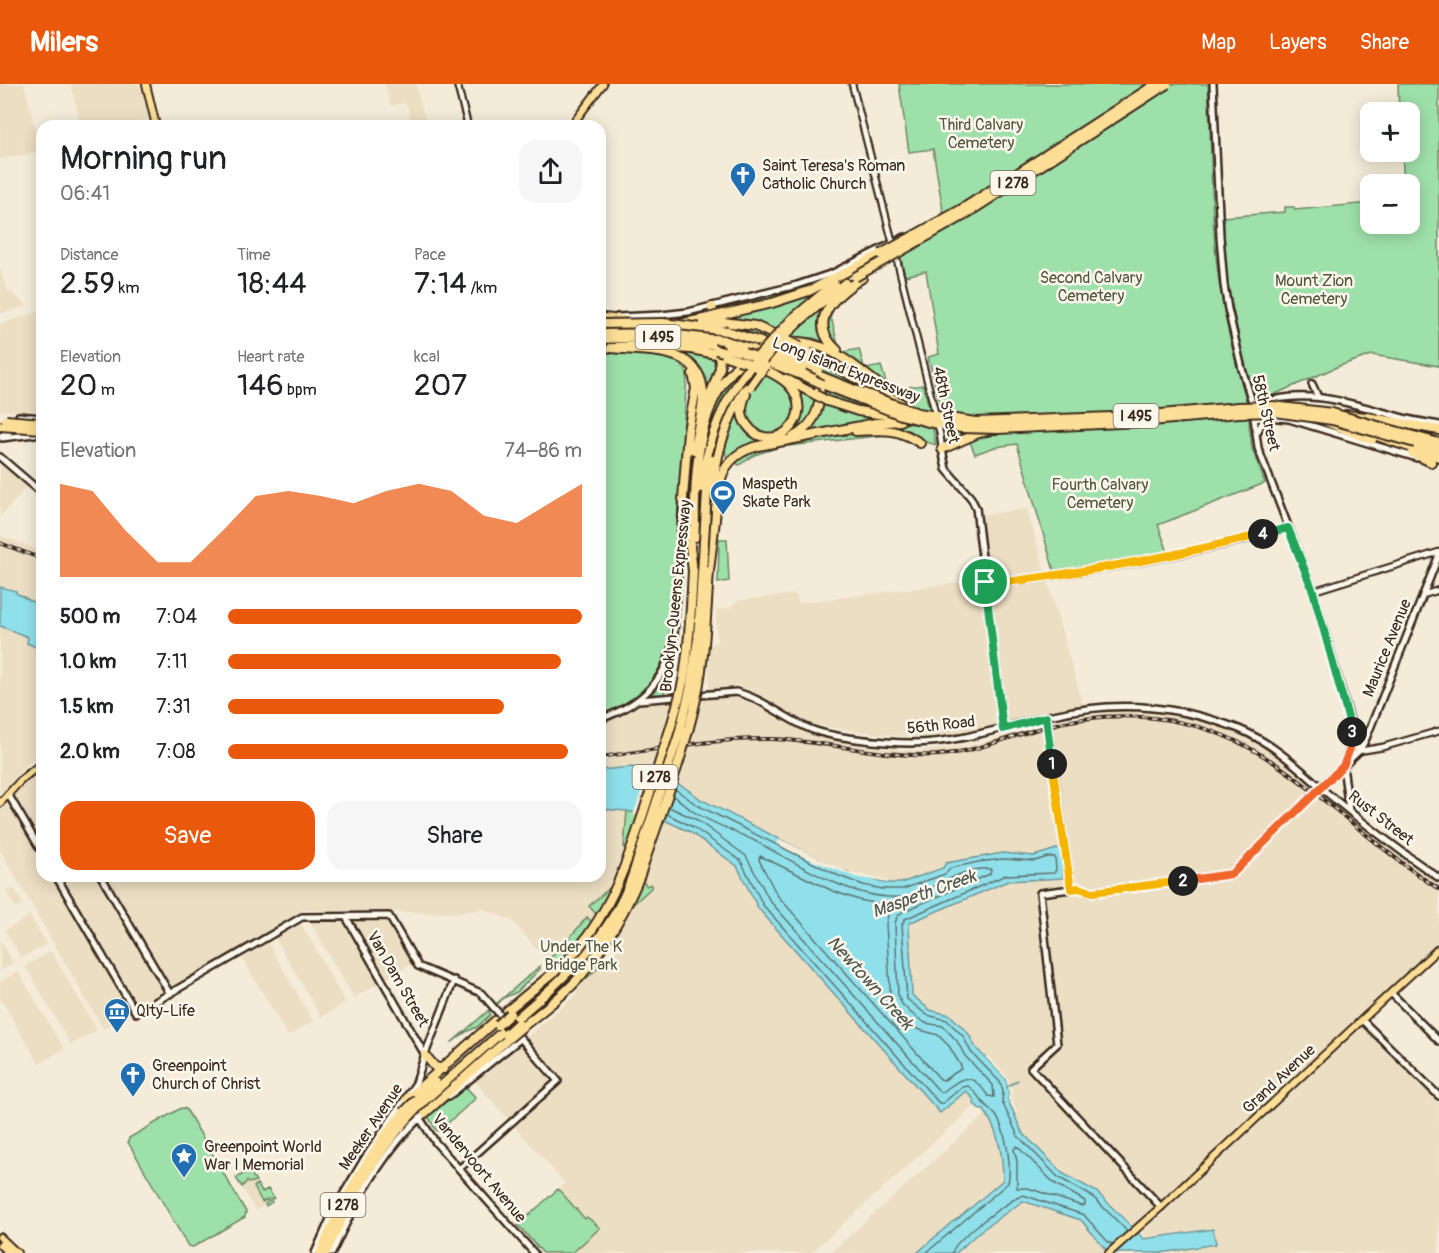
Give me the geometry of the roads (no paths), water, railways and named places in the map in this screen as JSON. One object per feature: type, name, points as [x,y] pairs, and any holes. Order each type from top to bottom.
[{"type":"highway","name":"I 278","points":[[855,274],[881,254],[962,209],[1156,84]]},
{"type":"highway","name":"Brooklyn-Queens Expressway","points":[[326,1253],[386,1135],[420,1100],[515,1019],[540,984],[564,964],[598,922],[615,892],[628,860],[681,692],[687,652],[695,537],[704,492],[724,432],[760,354],[824,292],[963,216],[1167,84]]},
{"type":"highway","points":[[606,322],[689,322],[724,316],[781,300],[855,274]]},
{"type":"highway","points":[[846,360],[828,340],[824,327],[825,315],[855,274]]},
{"type":"highway","points":[[696,434],[717,381],[720,364],[720,344],[712,307]]},
{"type":"highway","points":[[724,316],[755,326],[782,339],[931,418],[981,424],[1076,422]]},
{"type":"highway","points":[[606,321],[704,319]]},
{"type":"highway","name":"Brooklyn-Queens Expressway","points":[[551,997],[609,924],[620,905],[635,868],[680,734],[689,697],[697,646],[705,465],[714,430],[724,406],[745,385],[797,319]]},
{"type":"highway","points":[[606,322],[663,323],[727,332],[772,347],[815,375]]},
{"type":"highway","name":"Long Island Expressway","points":[[606,332],[669,332],[744,354],[761,362],[815,375],[847,387],[854,393],[918,413],[975,422],[1139,416],[1250,406],[1297,407],[1339,415],[1439,443]]},
{"type":"highway","name":"Long Island Expressway","points":[[606,339],[651,337],[719,348]]},
{"type":"highway","points":[[744,354],[748,363],[761,362],[788,384],[797,398],[798,415],[789,430],[781,435],[770,437],[759,435],[749,428],[743,417],[742,409],[745,385],[782,339]]},
{"type":"highway","points":[[693,571],[690,547],[704,492],[700,445],[708,413],[723,384],[743,362],[768,346],[798,341],[820,345],[846,360],[913,410]]},
{"type":"highway","points":[[606,348],[719,348],[744,354],[761,362],[827,401],[870,413],[975,427],[1151,420],[1239,410],[1310,414],[1334,419],[1391,442],[1439,457]]},
{"type":"highway","points":[[611,348],[667,352],[689,364],[699,377],[703,391],[692,463],[704,492]]},
{"type":"highway","points":[[786,441],[808,426],[820,403],[820,389],[816,373],[799,348]]},
{"type":"highway","points":[[683,499],[688,438],[696,388],[689,364]]},
{"type":"highway","name":"Long Island Expressway","points":[[815,375],[916,420],[951,426],[986,429],[1140,422],[1251,412],[1286,413],[1332,420],[1439,449]]},
{"type":"highway","points":[[1274,412],[1340,414],[1439,428]]},
{"type":"highway","points":[[1310,414],[1370,440],[1435,463]]},
{"type":"highway","points":[[1340,414],[1439,435]]},
{"type":"highway","points":[[0,420],[36,423]]},
{"type":"highway","points":[[704,492],[739,454],[754,447],[888,421],[928,420]]},
{"type":"highway","points":[[0,426],[36,431]]},
{"type":"highway","points":[[942,449],[949,448],[976,434],[1009,427]]},
{"type":"highway","points":[[830,432],[891,430],[903,433],[920,443]]},
{"type":"highway","name":"Brooklyn-Queens Expressway","points":[[551,997],[587,968],[619,920],[635,887],[686,736],[700,678],[709,572],[704,492]]},
{"type":"highway","name":"I 278","points":[[502,1030],[515,1019],[551,997]]},
{"type":"highway","name":"Brooklyn-Queens Expressway","points":[[420,1100],[477,1054],[502,1030]]},
{"type":"highway","points":[[407,1099],[442,1069],[502,1030]]},
{"type":"highway","points":[[422,1116],[502,1030]]},
{"type":"highway","points":[[425,1055],[435,1067],[442,1069]]},
{"type":"highway","name":"Brooklyn-Queens Expressway","points":[[320,1253],[337,1216],[373,1162]]},
{"type":"main road","points":[[146,84],[155,120]]},
{"type":"main road","points":[[576,120],[603,84]]},
{"type":"main road","points":[[855,274],[896,256],[1161,84]]},
{"type":"main road","name":"58th Street","points":[[1213,84],[1224,285],[1242,369],[1253,407],[1259,450],[1313,591],[1355,744],[1359,751]]},
{"type":"main road","points":[[606,321],[667,315],[712,307],[822,277],[892,242],[946,222]]},
{"type":"main road","points":[[1312,384],[1318,397]]},
{"type":"main road","points":[[1253,407],[1282,398],[1318,397],[1341,400],[1439,428]]},
{"type":"main road","points":[[1254,419],[1274,412],[1435,463]]},
{"type":"main road","points":[[1256,435],[1263,422],[1274,412]]},
{"type":"main road","points":[[0,437],[11,432],[19,417],[36,418]]},
{"type":"main road","points":[[18,422],[22,431],[36,432]]},
{"type":"main road","points":[[18,422],[19,436]]},
{"type":"main road","points":[[0,437],[36,433]]},
{"type":"main road","name":"48th Street","points":[[942,449],[946,469],[975,505],[1003,729]]},
{"type":"main road","points":[[0,457],[36,488]]},
{"type":"main road","points":[[606,717],[626,709],[639,700],[657,678],[670,651],[674,635],[683,499]]},
{"type":"main road","points":[[985,582],[990,584],[1050,576],[1178,555],[1288,528]]},
{"type":"main road","name":"Maurice Avenue","points":[[1359,751],[1439,554]]},
{"type":"main road","name":"56th Road","points":[[639,700],[736,692],[750,696],[817,732],[896,742],[946,741],[1089,708],[1124,706],[1155,707],[1205,716],[1250,734]]},
{"type":"main road","points":[[1046,717],[1071,889],[1040,893],[1057,1044],[1031,1068],[1161,1207]]},
{"type":"main road","name":"Rust Street","points":[[1250,734],[1280,753],[1380,836],[1439,878]]},
{"type":"main road","points":[[1349,810],[1343,766],[1353,735]]},
{"type":"main road","points":[[1321,787],[1359,751]]},
{"type":"main road","points":[[0,803],[36,768]]},
{"type":"main road","points":[[1347,791],[1357,816]]},
{"type":"main road","points":[[8,794],[36,842]]},
{"type":"main road","points":[[60,882],[136,1013],[304,916],[389,916],[418,966],[482,993],[558,1081],[459,1169]]},
{"type":"main road","points":[[105,882],[170,994]]},
{"type":"main road","name":"Van Dam Street","points":[[346,916],[425,1055]]},
{"type":"main road","name":"Grand Avenue","points":[[1110,1252],[1439,948]]},
{"type":"main road","name":"Meeker Avenue","points":[[315,1253],[334,1210],[363,1161],[418,1080],[425,1055],[454,980]]},
{"type":"main road","points":[[1391,993],[1439,1041]]},
{"type":"main road","points":[[1362,1020],[1439,1096]]},
{"type":"main road","name":"Meeker Avenue","points":[[332,1253],[347,1220],[399,1138],[422,1116],[469,1082],[520,1039]]},
{"type":"main road","name":"Vandervoort Avenue","points":[[407,1099],[422,1116],[436,1143],[534,1253]]},
{"type":"main road","points":[[0,1237],[17,1253]]},
{"type":"main road","points":[[0,1245],[9,1253]]},
{"type":"street","points":[[457,84],[466,120]]},
{"type":"street","name":"48th Street","points":[[852,84],[934,408],[942,449]]},
{"type":"street","points":[[1313,591],[1439,554]]},
{"type":"street","points":[[1423,595],[1439,590]]},
{"type":"street","points":[[1359,751],[1383,747],[1439,731]]},
{"type":"street","points":[[1071,889],[1078,888],[1093,892],[1232,874],[1321,787]]},
{"type":"water","points":[[0,587],[16,591],[36,604],[36,647],[27,643],[28,637],[0,626]]},
{"type":"water","points":[[632,767],[659,776],[841,870],[883,883],[901,883],[943,868],[946,863],[1003,853],[1034,856],[1060,848],[1063,878],[1008,881],[909,923],[912,995],[930,1010],[950,1015],[968,1033],[976,1048],[1006,1079],[1008,1100],[1022,1132],[1062,1173],[1097,1192],[1144,1239],[1213,1229],[1216,1244],[1161,1253],[1113,1253],[1110,1249],[1106,1250],[1081,1220],[1023,1201],[979,1232],[956,1253],[917,1253],[1003,1180],[999,1143],[983,1109],[981,1110],[973,1103],[975,1101],[966,1091],[940,1113],[758,908],[737,866],[690,832],[660,818],[606,809],[606,769]]},
{"type":"waterway","points":[[1007,1087],[1018,1080]]},
{"type":"railway","points":[[0,543],[36,557]]},
{"type":"railway","points":[[606,756],[707,742],[750,739],[792,740],[876,752],[938,755],[980,747],[1070,721],[1114,716],[1180,722],[1222,735],[1267,758],[1399,861],[1439,889]]},
{"type":"place","name":"Saint Teresa's Roman Catholic Church","points":[[743,198]]},
{"type":"place","name":"Maspeth Skate Park","points":[[723,516]]},
{"type":"place","name":"Qlty-Life","points":[[117,1034]]},
{"type":"place","name":"Greenpoint Church of Christ","points":[[133,1098]]},
{"type":"place","name":"Greenpoint World War I Memorial","points":[[184,1179]]},
{"type":"park label","name":"Third Calvary Cemetery","points":[[981,134]]},
{"type":"park label","name":"Second Calvary Cemetery","points":[[1091,287]]},
{"type":"park label","name":"Mount Zion Cemetery","points":[[1314,290]]},
{"type":"park label","name":"Fourth Calvary Cemetery","points":[[1100,494]]},
{"type":"park label","name":"Under The K Bridge Park","points":[[581,956]]},
{"type":"water label","name":"Maspeth Creek","points":[[924,894]]},
{"type":"water label","name":"Newtown Creek","points":[[870,983]]}]
